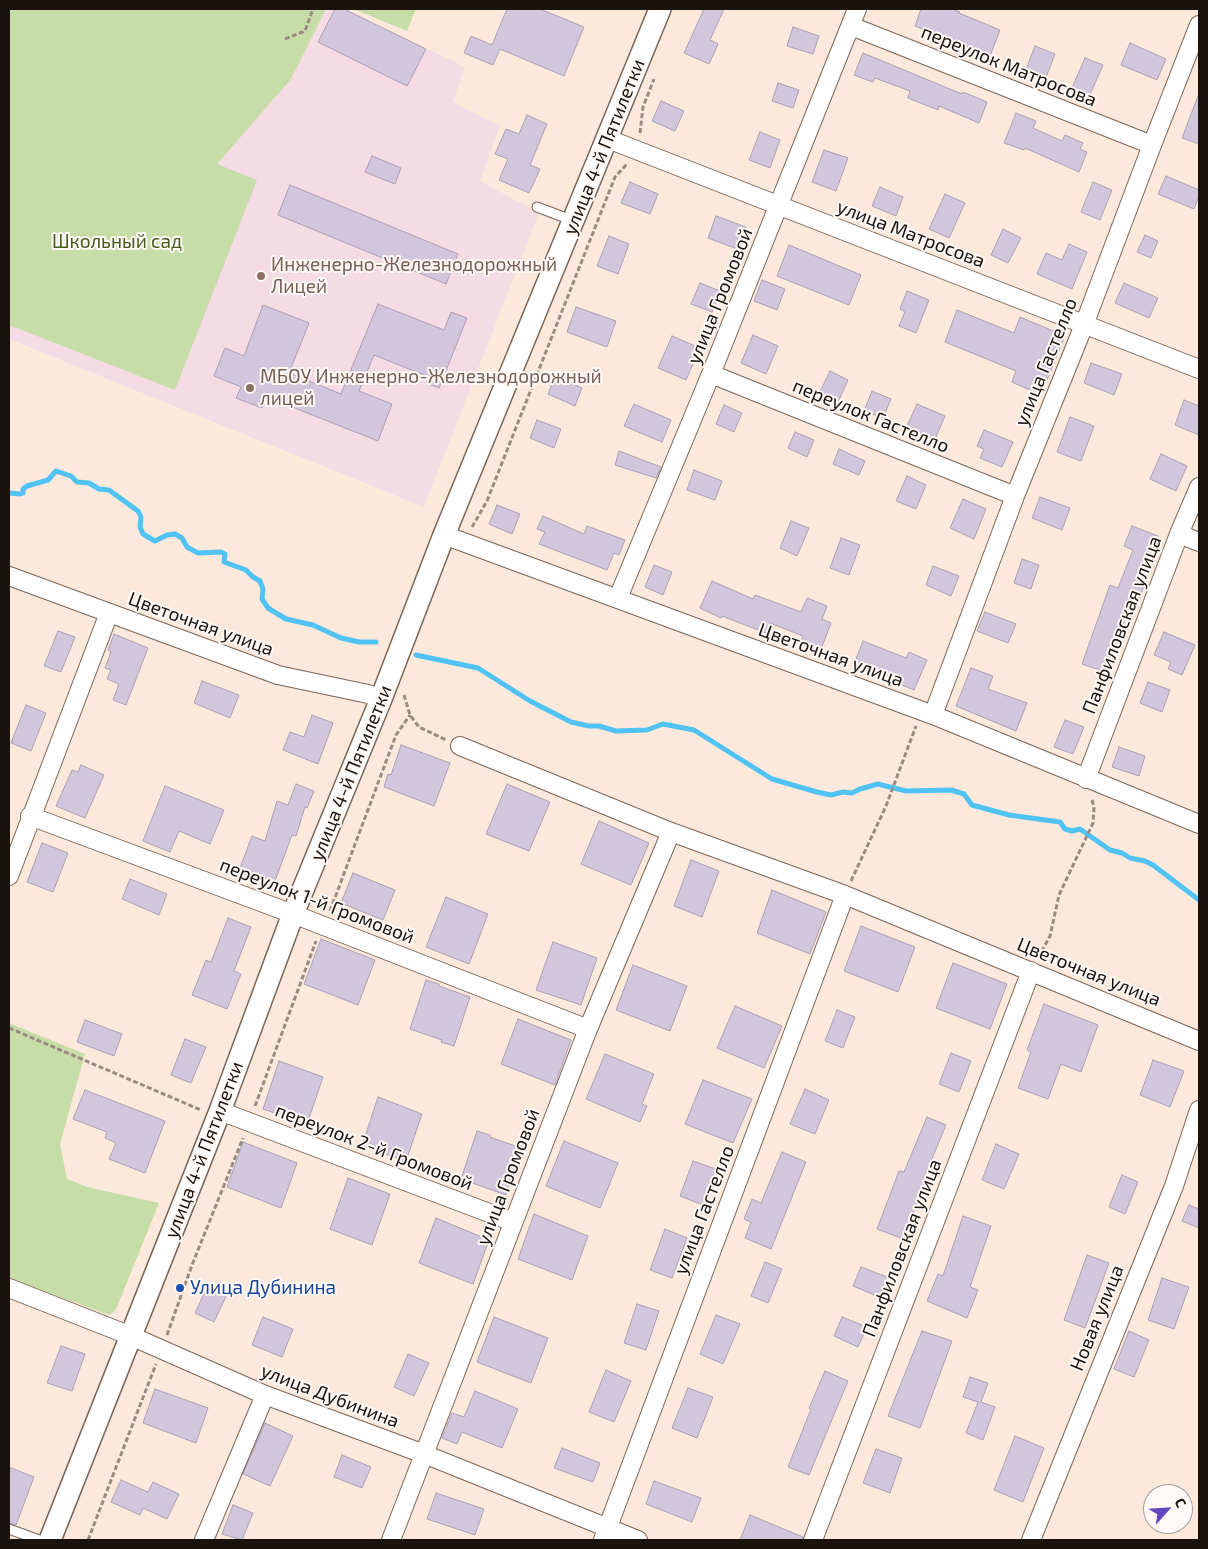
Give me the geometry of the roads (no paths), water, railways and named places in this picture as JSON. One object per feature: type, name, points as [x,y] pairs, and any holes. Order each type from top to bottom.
[{"type":"street","name":"улица 4-й Пятилетки","points":[[50,1540],[131,1336],[212,1111],[382,700],[444,535],[660,9]]},
{"type":"street","name":"улица Громовой","points":[[618,598],[780,206],[857,9]]},
{"type":"street","name":"улица Гастелло","points":[[927,713],[1084,325],[1199,25]]},
{"type":"street","name":"переулок Матросова","points":[[850,26],[1152,145]]},
{"type":"street","name":"улица Матросова","points":[[608,139],[1199,369]]},
{"type":"street","name":"переулок Гастелло","points":[[711,374],[1015,496]]},
{"type":"street","name":"Панфиловская улица","points":[[1086,779],[1179,534],[1199,487]]},
{"type":"street","points":[[1179,534],[1199,542]]},
{"type":"street","name":"Цветочная улица","points":[[444,535],[927,713],[1199,824]]},
{"type":"street","name":"Цветочная улица","points":[[9,576],[278,675],[368,694],[382,700]]},
{"type":"street","points":[[9,876],[30,816],[109,613]]},
{"type":"street","name":"Цветочная улица","points":[[460,746],[671,832],[845,895],[1199,1041]]},
{"type":"street","name":"переулок 1-й Громовой","points":[[30,816],[293,914],[588,1029]]},
{"type":"street","name":"улица Громовой","points":[[391,1540],[588,1029],[671,832]]},
{"type":"street","name":"улица Гастелло","points":[[605,1534],[845,895]]},
{"type":"street","name":"Панфиловская улица","points":[[812,1540],[1030,971]]},
{"type":"street","name":"Новая улица","points":[[1031,1540],[1174,1186],[1199,1110]]},
{"type":"street","name":"переулок 2-й Громовой","points":[[212,1111],[513,1222]]},
{"type":"street","name":"улица Дубинина","points":[[9,1288],[131,1336],[265,1396],[424,1454],[605,1534],[638,1540]]},
{"type":"street","points":[[204,1540],[265,1396]]},
{"type":"lane","points":[[537,207],[574,222]]},
{"type":"lane","points":[[9,1528],[39,1540]]},
{"type":"waterway","points":[[9,493],[23,493],[23,489],[27,486],[48,480],[56,471],[71,476],[77,482],[89,483],[99,489],[109,490],[138,511],[141,517],[140,527],[143,534],[155,541],[167,535],[175,534],[182,538],[187,547],[198,553],[221,552],[225,554],[224,562],[246,570],[260,581],[263,589],[262,599],[268,608],[286,619],[313,625],[341,638],[359,642],[376,642]]},
{"type":"waterway","points":[[416,655],[478,668],[530,701],[571,722],[599,726],[616,731],[647,730],[663,724],[694,730],[772,779],[817,792],[831,795],[843,792],[852,793],[878,784],[906,791],[951,790],[964,794],[972,805],[1009,815],[1060,822],[1065,829],[1072,831],[1080,829],[1110,850],[1153,865],[1199,900]]},
{"type":"place","name":"Инженерно-Железнодорожный Лицей","points":[[261,276]]},
{"type":"place","name":"МБОУ Инженерно-Железнодорожный лицей","points":[[250,388]]},
{"type":"place","name":"Улица Дубинина","points":[[180,1288]]},
{"type":"park label","name":"Школьный сад","points":[[117,242]]}]
